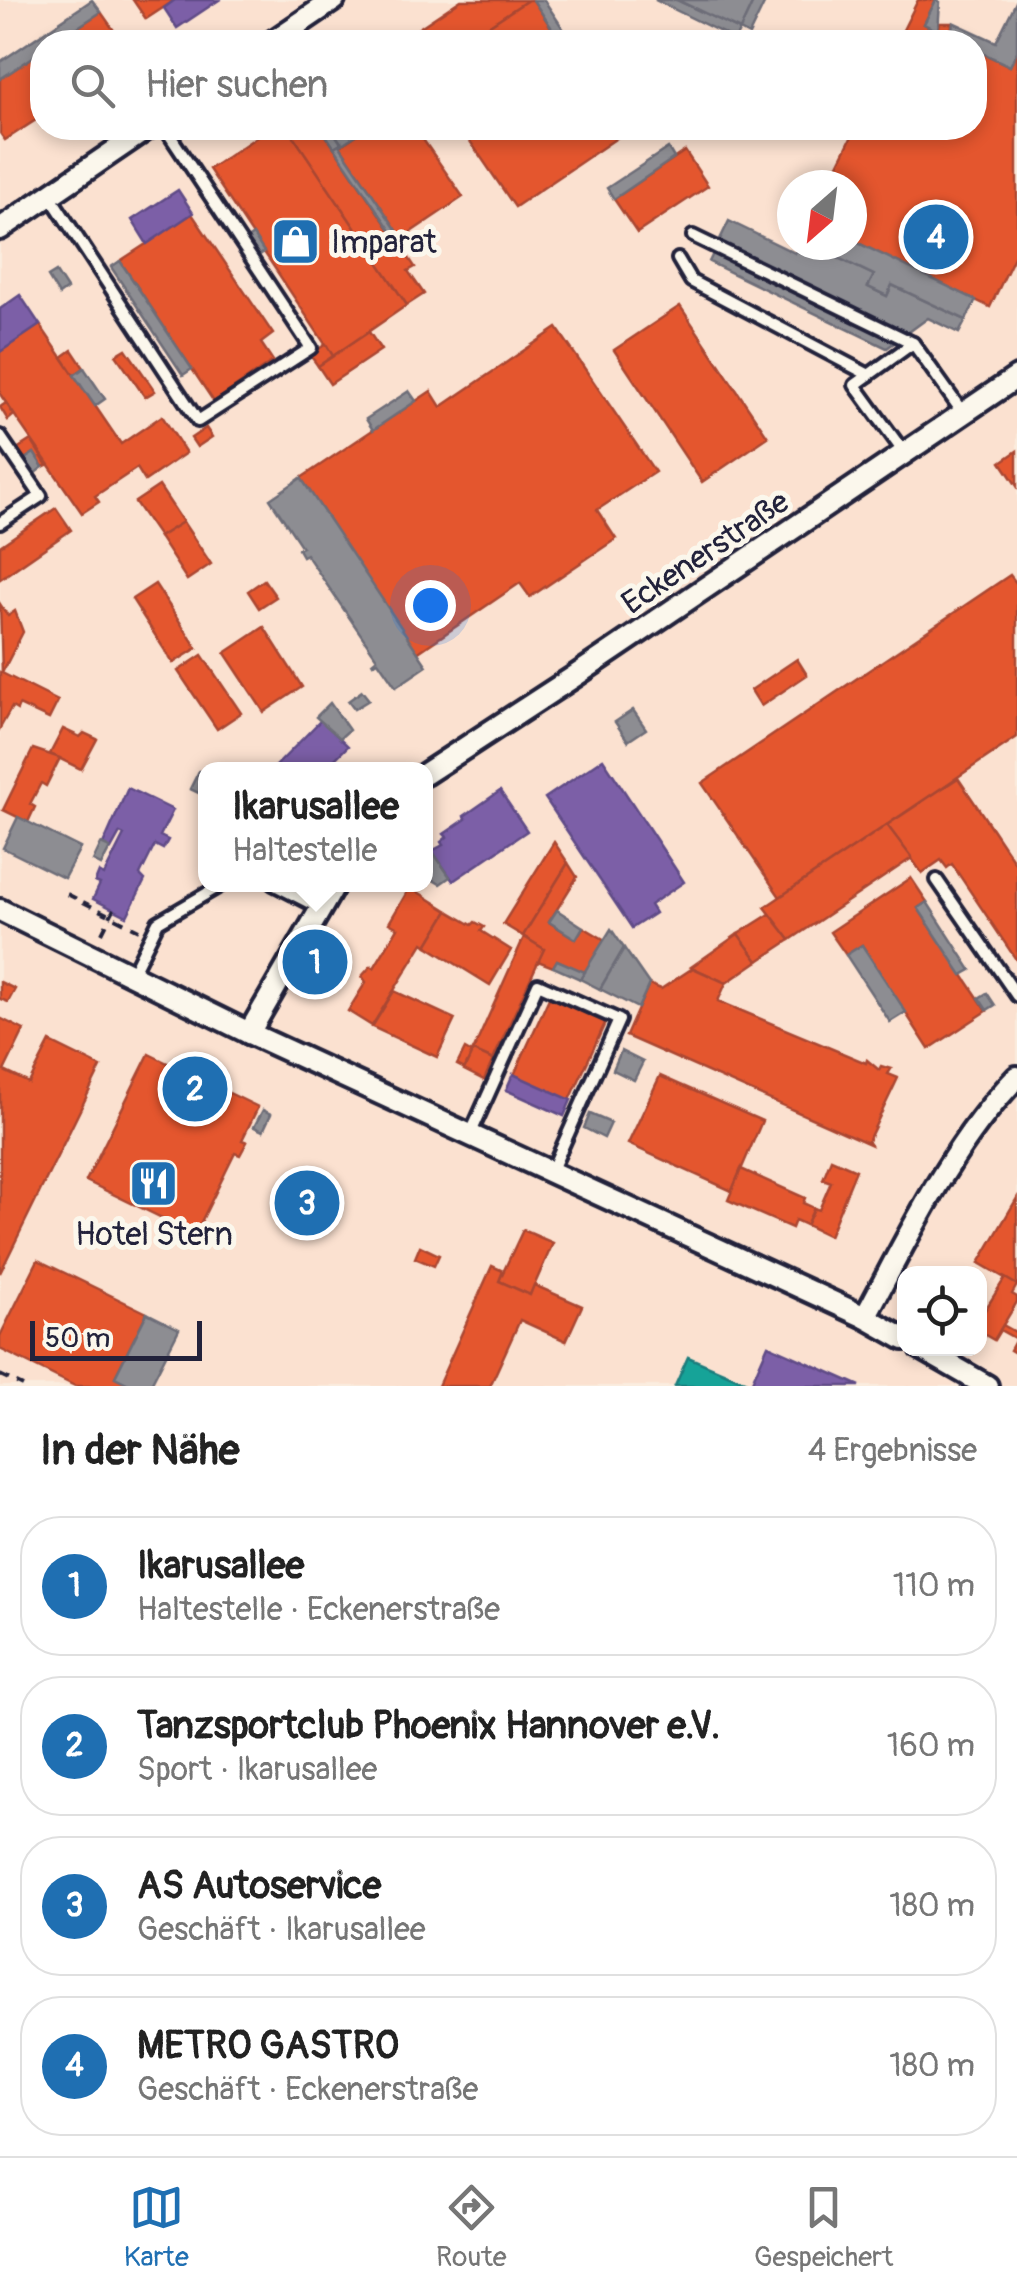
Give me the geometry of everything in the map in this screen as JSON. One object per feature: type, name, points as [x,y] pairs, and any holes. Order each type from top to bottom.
[{"type":"street","points":[[290,30],[334,0]]},
{"type":"street","points":[[0,229],[130,140]]},
{"type":"street","name":"Eckenerstraße","points":[[433,769],[1017,377]]},
{"type":"street","points":[[249,1033],[330,892]]},
{"type":"street","points":[[0,910],[249,1033],[897,1335]]},
{"type":"street","points":[[865,1317],[960,1150],[986,1110],[1017,1077]]},
{"type":"street","points":[[935,1356],[987,1386]]},
{"type":"lane","points":[[49,195],[198,421],[310,348],[173,140]]},
{"type":"lane","points":[[694,236],[913,343],[964,414]]},
{"type":"lane","points":[[678,259],[691,281],[869,375]]},
{"type":"lane","points":[[905,454],[855,384],[913,343]]},
{"type":"lane","points":[[0,436],[41,496],[0,524]]},
{"type":"lane","points":[[937,880],[1017,996]]},
{"type":"lane","points":[[132,975],[158,922],[210,892]]},
{"type":"lane","points":[[289,892],[320,908]]},
{"type":"lane","points":[[470,1135],[538,984],[619,1020],[552,1172]]},
{"type":"path","points":[[67,894],[151,936]]},
{"type":"path","points":[[102,933],[114,909]]},
{"type":"path","points":[[0,1375],[22,1386]]},
{"type":"shaded area","points":[[0,0],[1017,0],[1017,1386],[0,1386]]},
{"type":"building: Handel","points":[[133,0],[175,0],[146,19]]},
{"type":"building: Handel","points":[[461,0],[528,0],[482,30],[416,30]]},
{"type":"building: Handel","points":[[533,0],[553,30],[482,30]]},
{"type":"building: Handel","points":[[918,0],[936,0],[924,24],[936,30],[903,30]]},
{"type":"building: Handel","points":[[101,12],[114,30],[73,30]]},
{"type":"building: Handel","points":[[940,23],[952,23],[952,30],[938,30]]},
{"type":"building: Handel","points":[[1017,51],[1017,258],[1014,257],[990,307],[867,247],[867,170],[835,170],[850,140],[987,140],[987,55],[1010,66]]},
{"type":"building: Handel","points":[[30,59],[30,124],[5,140],[0,133],[0,79]]},
{"type":"building: Handel","points":[[252,140],[296,140],[407,305],[333,356],[209,169]]},
{"type":"building: Handel","points":[[296,140],[329,140],[415,267],[408,271],[424,294],[407,305]]},
{"type":"building: Handel","points":[[349,140],[423,140],[463,197],[402,238],[340,146]]},
{"type":"building: Handel","points":[[469,140],[614,140],[515,207]]},
{"type":"building: Handel","points":[[685,151],[708,186],[637,233],[614,199]]},
{"type":"building: Handel","points":[[192,214],[273,334],[261,343],[273,361],[214,402],[120,261]]},
{"type":"building: Handel","points":[[680,306],[768,437],[702,482],[614,350]]},
{"type":"building: Handel","points":[[40,325],[121,444],[162,416],[186,453],[145,481],[137,468],[95,496],[99,502],[82,513],[0,394],[0,352]]},
{"type":"building: Handel","points":[[557,328],[655,472],[597,510],[616,539],[530,597],[520,583],[417,653],[301,478],[431,391],[441,407]]},
{"type":"building: Handel","points":[[369,332],[381,350],[330,384],[318,366]]},
{"type":"building: Handel","points":[[326,344],[333,356],[318,366],[310,355]]},
{"type":"building: Handel","points":[[126,349],[155,391],[145,397],[116,355]]},
{"type":"building: Handel","points":[[72,350],[84,368],[74,375],[62,357]]},
{"type":"building: Handel","points":[[6,403],[14,415],[8,420],[0,407]]},
{"type":"building: Handel","points":[[206,428],[212,437],[197,447],[191,438]]},
{"type":"building: Handel","points":[[31,440],[47,465],[43,467],[34,453],[25,459],[17,449]]},
{"type":"building: Handel","points":[[1017,451],[1017,486],[1001,462]]},
{"type":"building: Handel","points":[[159,486],[183,522],[159,537],[135,502]]},
{"type":"building: Handel","points":[[56,508],[71,530],[0,579],[0,546]]},
{"type":"building: Handel","points":[[183,522],[211,564],[187,580],[159,537]]},
{"type":"building: Handel","points":[[1010,575],[1017,584],[1017,737],[780,897],[702,783]]},
{"type":"building: Handel","points":[[264,580],[276,597],[259,608],[248,591]]},
{"type":"building: Handel","points":[[155,584],[197,648],[173,663],[132,599]]},
{"type":"building: Handel","points":[[0,604],[8,616],[15,611],[23,632],[2,673]]},
{"type":"building: Handel","points":[[264,627],[302,687],[264,712],[225,653]]},
{"type":"building: Handel","points":[[202,655],[241,713],[217,729],[178,671]]},
{"type":"building: Handel","points":[[797,659],[807,675],[761,706],[751,690]]},
{"type":"building: Handel","points":[[0,672],[58,701],[49,719],[19,705],[17,710],[12,707],[0,728]]},
{"type":"building: Handel","points":[[63,729],[97,739],[81,769],[50,754]]},
{"type":"building: Handel","points":[[33,749],[60,758],[46,786],[41,783],[30,804],[35,807],[28,822],[3,810]]},
{"type":"building: Handel","points":[[958,778],[1017,866],[1017,961],[952,864],[947,868],[941,860],[922,873],[887,825]]},
{"type":"building: Handel","points":[[887,825],[912,858],[790,940],[765,907]]},
{"type":"building: Handel","points":[[554,842],[568,863],[523,936],[503,924]]},
{"type":"building: Handel","points":[[568,863],[577,877],[549,922],[576,939],[583,927],[605,940],[585,973],[557,960],[553,967],[538,961],[544,949],[523,936]]},
{"type":"building: Handel","points":[[911,878],[927,902],[918,908],[987,1011],[929,1049],[862,945],[846,955],[830,932]]},
{"type":"building: Handel","points":[[407,892],[418,892],[448,911],[427,946],[423,943],[372,1026],[348,1011],[366,982],[362,976],[371,966],[374,968],[398,928],[389,923]]},
{"type":"building: Handel","points":[[448,911],[472,925],[475,922],[484,927],[481,931],[511,950],[490,985],[427,946]]},
{"type":"building: Handel","points":[[770,914],[790,940],[758,961],[738,934]]},
{"type":"building: Handel","points":[[738,934],[758,961],[726,983],[691,967]]},
{"type":"building: Handel","points":[[524,937],[544,949],[493,1060],[473,1051]]},
{"type":"building: Handel","points":[[693,968],[726,983],[718,1001],[866,1063],[867,1060],[879,1070],[881,1066],[891,1069],[888,1074],[898,1078],[868,1141],[870,1144],[626,1036],[649,984],[661,989]]},
{"type":"building: Handel","points":[[0,982],[15,989],[8,1002],[0,999]]},
{"type":"building: Handel","points":[[394,991],[455,1019],[437,1057],[372,1027]]},
{"type":"building: Handel","points":[[550,996],[606,1021],[570,1100],[514,1075]]},
{"type":"building: Handel","points":[[0,1018],[24,1030],[4,1071],[29,1083],[50,1042],[101,1067],[0,1273]]},
{"type":"building: Handel","points":[[465,1049],[472,1053],[465,1069],[457,1065]]},
{"type":"building: Handel","points":[[473,1051],[493,1060],[484,1080],[464,1070]]},
{"type":"building: Handel","points":[[149,1054],[258,1107],[242,1140],[247,1142],[240,1155],[235,1153],[195,1234],[86,1181]]},
{"type":"building: Handel","points":[[660,1076],[762,1121],[732,1191],[628,1144]]},
{"type":"building: Handel","points":[[831,1159],[856,1170],[829,1236],[806,1225],[814,1208],[819,1210],[831,1182],[823,1179]]},
{"type":"building: Handel","points":[[741,1169],[805,1198],[803,1203],[814,1208],[806,1225],[795,1220],[792,1228],[728,1200]]},
{"type":"building: Handel","points":[[1017,1198],[1017,1285],[979,1263]]},
{"type":"building: Handel","points":[[523,1230],[553,1243],[530,1295],[499,1281]]},
{"type":"building: Handel","points":[[420,1246],[439,1255],[434,1266],[415,1258]]},
{"type":"building: Handel","points":[[38,1260],[147,1313],[115,1377],[133,1386],[75,1386],[0,1349],[0,1336]]},
{"type":"building: Handel","points":[[492,1266],[503,1271],[499,1281],[530,1295],[534,1285],[582,1306],[566,1341],[520,1320],[490,1386],[438,1386]]},
{"type":"building: Handel","points":[[1005,1278],[1017,1285],[1012,1294],[1017,1302],[994,1340],[987,1336],[987,1307]]},
{"type":"building: Handel","points":[[1003,1325],[1017,1333],[1017,1354],[1010,1350],[1016,1339],[1000,1330]]},
{"type":"building: Büros","points":[[175,0],[219,0],[177,28],[164,8]]},
{"type":"building: Büros","points":[[178,190],[193,213],[147,244],[132,220]]},
{"type":"building: Büros","points":[[20,295],[40,325],[0,352],[0,309]]},
{"type":"building: Büros","points":[[321,720],[348,746],[332,762],[280,762]]},
{"type":"building: Büros","points":[[603,759],[684,882],[650,905],[655,913],[632,928],[545,798]]},
{"type":"building: Büros","points":[[128,788],[173,810],[160,836],[168,840],[163,849],[155,845],[140,875],[145,880],[127,916],[93,899],[100,884],[95,882],[99,872],[104,875],[124,835],[120,833],[111,849],[103,845]]},
{"type":"building: Büros","points":[[500,791],[527,831],[453,881],[433,850],[443,845],[441,842],[447,837],[444,834],[466,819],[464,816]]},
{"type":"building: Büros","points":[[513,1074],[571,1100],[564,1116],[506,1090]]},
{"type":"building: Büros","points":[[768,1345],[860,1386],[750,1386]]},
{"type":"building: Öffentlich","points":[[688,1357],[751,1384],[675,1386]]},
{"type":"building: Industrie","points":[[92,0],[101,12],[73,30],[47,30]]},
{"type":"building: Industrie","points":[[533,0],[544,0],[564,30],[553,30]]},
{"type":"building: Industrie","points":[[655,0],[677,0],[740,30],[717,30]]},
{"type":"building: Industrie","points":[[677,0],[754,0],[740,30]]},
{"type":"building: Industrie","points":[[754,0],[766,0],[751,30],[740,30]]},
{"type":"building: Industrie","points":[[936,0],[940,2],[938,30],[924,24]]},
{"type":"building: Industrie","points":[[1017,0],[1017,51],[1010,66],[987,55],[987,38],[996,42]]},
{"type":"building: Industrie","points":[[953,22],[970,30],[952,30]]},
{"type":"building: Industrie","points":[[30,42],[30,59],[0,79],[0,62]]},
{"type":"building: Industrie","points":[[341,143],[402,238],[398,241],[334,147]]},
{"type":"building: Industrie","points":[[668,148],[674,158],[614,199],[607,188]]},
{"type":"building: Industrie","points":[[729,221],[777,244],[777,260],[842,260],[874,275],[868,287],[887,296],[892,285],[966,320],[959,333],[928,318],[887,348],[709,262]]},
{"type":"building: Industrie","points":[[253,235],[264,252],[254,259],[243,242]]},
{"type":"building: Industrie","points":[[867,247],[976,300],[966,320],[892,285],[887,296],[868,287],[874,275],[842,260],[867,260]]},
{"type":"building: Industrie","points":[[120,261],[192,369],[183,375],[111,267]]},
{"type":"building: Industrie","points":[[56,272],[67,289],[59,295],[48,277]]},
{"type":"building: Industrie","points":[[84,368],[105,399],[95,406],[74,375]]},
{"type":"building: Industrie","points":[[409,391],[416,401],[373,430],[366,419]]},
{"type":"building: Industrie","points":[[34,453],[43,467],[34,474],[25,459]]},
{"type":"building: Industrie","points":[[301,478],[427,666],[396,687],[378,661],[373,664],[377,658],[306,554],[302,556],[298,549],[302,547],[270,499]]},
{"type":"building: Industrie","points":[[362,691],[369,700],[354,709],[348,701]]},
{"type":"building: Industrie","points":[[330,703],[349,730],[340,738],[316,717]]},
{"type":"building: Industrie","points":[[633,710],[646,729],[628,741],[615,722]]},
{"type":"building: Industrie","points":[[198,773],[198,793],[190,789]]},
{"type":"building: Industrie","points":[[18,817],[80,848],[64,878],[3,848]]},
{"type":"building: Industrie","points":[[101,844],[110,848],[101,865],[93,861]]},
{"type":"building: Industrie","points":[[433,852],[450,877],[440,884],[433,880]]},
{"type":"building: Industrie","points":[[927,902],[971,970],[962,975],[918,908]]},
{"type":"building: Industrie","points":[[557,910],[583,927],[576,939],[549,922]]},
{"type":"building: Industrie","points":[[611,929],[624,948],[600,989],[580,979]]},
{"type":"building: Industrie","points":[[862,945],[906,1012],[890,1022],[846,955]]},
{"type":"building: Industrie","points":[[624,948],[649,984],[638,1008],[600,989]]},
{"type":"building: Industrie","points":[[557,960],[585,972],[580,979],[553,967]]},
{"type":"building: Industrie","points":[[987,993],[995,1005],[987,1010],[979,998]]},
{"type":"building: Industrie","points":[[621,1051],[643,1062],[634,1080],[613,1070]]},
{"type":"building: Industrie","points":[[263,1110],[271,1114],[263,1131],[254,1127]]},
{"type":"building: Industrie","points":[[590,1114],[611,1123],[604,1138],[584,1128]]},
{"type":"building: Industrie","points":[[147,1313],[179,1329],[150,1386],[133,1386],[115,1377]]},
{"type":"place","name":"METRO GASTRO","points":[[936,237]]},
{"type":"place","name":"Imparat","points":[[296,242]]},
{"type":"place","name":"Ikarusallee","points":[[315,962]]},
{"type":"place","name":"Tanzsportclub Phoenix Hannover e.V.","points":[[195,1089]]},
{"type":"place","name":"Hotel Stern","points":[[154,1184]]},
{"type":"place","name":"AS Autoservice","points":[[307,1203]]}]
